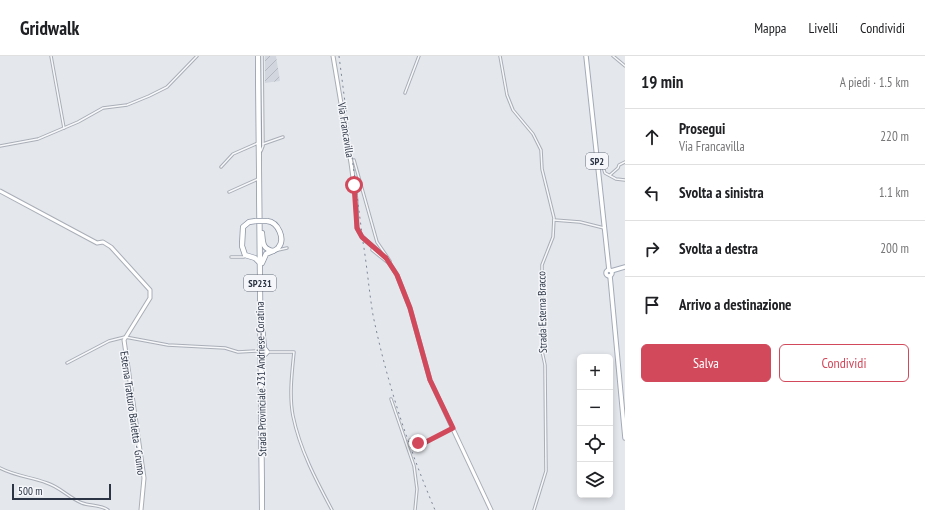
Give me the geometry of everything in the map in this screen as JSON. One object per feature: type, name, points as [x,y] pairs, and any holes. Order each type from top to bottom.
[{"type":"highway","name":"Strada Provinciale 231 Andriese-Coratina","points":[[259,56],[262,263],[261,368]]},
{"type":"highway","name":"Strada Provinciale 231 Andriese-Coratina","points":[[259,56],[259,247],[263,510]]},
{"type":"highway","points":[[244,255],[242,230],[246,224],[256,221],[273,222],[277,226],[280,233],[279,248]]},
{"type":"highway","points":[[261,230],[264,246],[268,250],[279,248]]},
{"type":"highway","points":[[244,255],[257,253],[259,247]]},
{"type":"highway","points":[[262,263],[266,254],[279,248]]},
{"type":"highway","points":[[244,255],[258,260],[260,270]]},
{"type":"highway","points":[[261,368],[264,356],[267,352],[264,348],[262,326]]},
{"type":"highway","points":[[260,331],[260,347],[256,351],[260,353],[261,368]]},
{"type":"main road","name":"SP2","points":[[586,56],[610,273],[625,438]]},
{"type":"main road","points":[[610,273],[625,267]]},
{"type":"street","points":[[50,56],[64,128]]},
{"type":"street","points":[[0,146],[38,138],[64,128],[103,108],[127,105],[163,90],[197,56]]},
{"type":"street","points":[[259,56],[258,179],[260,188]]},
{"type":"street","points":[[259,56],[263,144],[261,151]]},
{"type":"street","name":"Via Francavilla","points":[[333,56],[342,103],[356,205],[357,228],[362,237],[386,257]]},
{"type":"street","points":[[405,93],[419,56]]},
{"type":"street","name":"Strada Esterna Bracco","points":[[500,56],[507,95],[513,110],[533,134],[541,150],[544,180],[554,220],[554,233],[542,265],[542,290],[540,303],[542,351],[545,365],[546,471],[534,510]]},
{"type":"street","points":[[613,56],[625,66]]},
{"type":"street","points":[[263,144],[284,137]]},
{"type":"street","points":[[221,167],[233,154],[258,143]]},
{"type":"street","points":[[597,154],[600,158],[605,173],[616,179],[625,180]]},
{"type":"street","points":[[354,160],[377,242],[395,271],[410,308],[430,380],[491,510]]},
{"type":"street","points":[[610,175],[618,168],[619,165],[625,162]]},
{"type":"street","points":[[229,192],[258,179]]},
{"type":"street","name":"Esterna Tratturo Barletta - Grumo","points":[[0,191],[97,243],[106,244],[111,247],[147,285],[151,293],[125,337],[124,345],[144,478],[141,510]]},
{"type":"street","points":[[554,220],[580,222],[604,228]]},
{"type":"street","points":[[377,242],[373,246],[372,250],[383,258],[395,271]]},
{"type":"street","points":[[231,257],[244,255]]},
{"type":"street","points":[[67,363],[109,341],[125,337],[168,345],[225,348],[238,352],[256,351]]},
{"type":"street","points":[[267,352],[294,352],[292,400],[293,415],[298,436],[310,467],[332,510]]},
{"type":"street","points":[[391,399],[414,466],[417,489],[415,510]]},
{"type":"street","points":[[410,440],[415,439],[422,444],[453,428]]},
{"type":"street","points":[[0,468],[12,475],[48,483],[74,500],[92,507],[103,507],[108,510]]},
{"type":"shaded area","points":[[265,56],[276,56],[280,81],[265,83]]},
{"type":"railway","points":[[339,56],[362,234]]},
{"type":"railway","points":[[363,242],[373,315],[385,365],[407,438],[435,510]]},
{"type":"route","points":[[354,185],[356,200],[355,224],[359,234],[386,258],[397,275],[410,308],[430,380],[453,428],[422,444],[418,443]]}]
